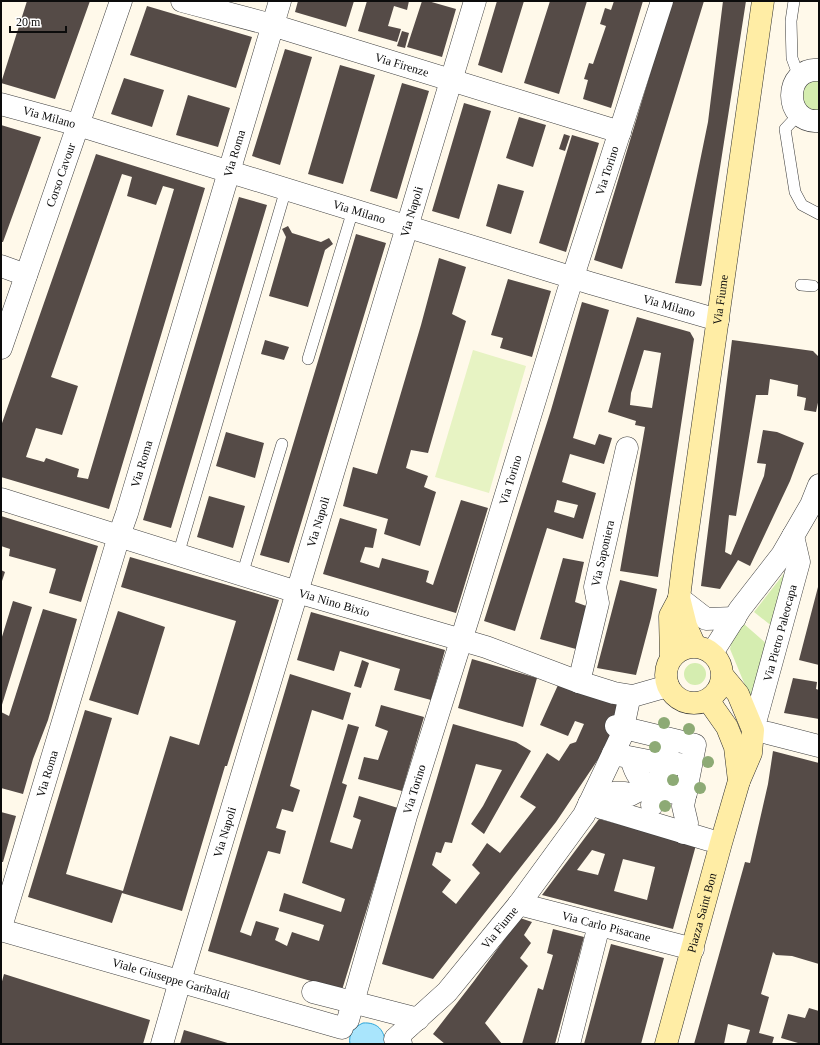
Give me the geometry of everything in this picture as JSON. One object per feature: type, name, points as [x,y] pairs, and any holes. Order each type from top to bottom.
[{"type":"street","name":"Corso Cavour","points":[[1,348],[121,1]]},
{"type":"street","name":"Via Firenze","points":[[182,1],[452,79],[620,132]]},
{"type":"street","name":"Via Roma","points":[[1,928],[280,1]]},
{"type":"street","name":"Via Torino","points":[[335,1022],[365,961],[406,816],[462,640],[573,278],[662,1]]},
{"type":"street","name":"Via Fiume","points":[[671,658],[670,616],[679,598],[763,1]]},
{"type":"street","name":"Via Napoli","points":[[162,1044],[452,79],[469,2]]},
{"type":"street","points":[[809,73],[794,83],[792,95],[794,107],[813,122]]},
{"type":"street","name":"Via Milano","points":[[1,104],[78,125],[573,278],[718,320]]},
{"type":"street","points":[[1,266],[26,275]]},
{"type":"street","name":"Via Saponiera","points":[[579,682],[598,603],[595,587],[627,448]]},
{"type":"street","points":[[723,676],[718,691],[708,700],[696,703],[684,702],[672,693],[668,686],[665,674],[671,658],[683,648],[704,649],[735,618],[782,555],[811,505],[819,485]]},
{"type":"street","name":"Via Nino Bixio","points":[[1,499],[297,592],[486,647],[579,682],[614,693],[633,696],[668,686]]},
{"type":"street","name":"Via Pietro Paleocapa","points":[[753,730],[799,562],[793,536]]},
{"type":"street","name":"Via Fiume","points":[[679,598],[686,626],[704,649]]},
{"type":"street","points":[[679,598],[706,619],[735,618]]},
{"type":"street","name":"Piazza Saint Bon","points":[[666,1044],[739,781],[751,753],[753,730],[738,694],[723,676],[721,665],[716,656],[704,649]]},
{"type":"street","name":"Piazza Saint Bon","points":[[708,700],[727,727],[735,747],[739,781]]},
{"type":"street","points":[[628,704],[619,727],[621,737],[636,772],[665,827]]},
{"type":"street","points":[[619,727],[695,745],[685,799],[687,823],[665,827]]},
{"type":"street","points":[[753,730],[819,746]]},
{"type":"street","points":[[664,764],[671,740]]},
{"type":"street","points":[[636,772],[664,764]]},
{"type":"street","points":[[595,806],[600,782],[664,764],[692,764]]},
{"type":"street","points":[[636,772],[685,799]]},
{"type":"street","points":[[595,806],[613,793],[625,793],[630,795],[636,772]]},
{"type":"street","name":"Via Fiume","points":[[397,1042],[446,992],[519,904],[584,815],[595,806]]},
{"type":"street","points":[[595,806],[710,840]]},
{"type":"street","name":"Via Carlo Pisacane","points":[[519,904],[693,949]]},
{"type":"street","points":[[569,1044],[599,924]]},
{"type":"street","name":"Viale Giuseppe Garibaldi","points":[[1,928],[180,981],[335,1022]]},
{"type":"street","points":[[313,992],[335,1022],[382,1013],[418,1019]]},
{"type":"street","points":[[382,1013],[391,1026],[397,1042]]},
{"type":"lane","points":[[794,1],[791,21],[792,58],[809,73]]},
{"type":"lane","points":[[813,122],[785,129],[795,192],[802,205],[819,214]]},
{"type":"lane","points":[[178,555],[286,189]]},
{"type":"lane","points":[[308,359],[353,210]]},
{"type":"lane","points":[[801,285],[813,286]]},
{"type":"lane","points":[[242,575],[282,444]]},
{"type":"green space","points":[[819,79],[819,112],[805,108],[800,93],[805,83]]},
{"type":"green space","points":[[473,350],[526,366],[489,493],[435,477]]},
{"type":"green space","points":[[786,571],[773,627],[754,612]]},
{"type":"green space","points":[[744,624],[769,646],[752,702],[730,649],[732,639]]},
{"type":"green space","points":[[695,663],[703,666],[706,674],[703,682],[695,685],[687,682],[684,674],[687,666]]},
{"type":"water","points":[[363,1023],[372,1024],[379,1028],[384,1035],[385,1044],[350,1044],[352,1031]]},
{"type":"building","points":[[27,1],[90,1],[55,99],[1,83]]},
{"type":"building","points":[[298,1],[354,1],[346,27],[295,12]]},
{"type":"building","points":[[367,1],[409,1],[407,10],[394,6],[388,26],[401,29],[397,42],[358,31]]},
{"type":"building","points":[[422,1],[428,1],[456,9],[442,57],[407,47]]},
{"type":"building","points":[[497,1],[524,1],[502,73],[478,65]]},
{"type":"building","points":[[550,1],[587,1],[559,94],[524,83]]},
{"type":"building","points":[[614,1],[643,1],[611,108],[583,99],[588,80],[584,79],[589,63],[593,64],[606,26],[600,24],[605,8],[611,10]]},
{"type":"building","points":[[672,1],[704,1],[622,269],[594,260]]},
{"type":"building","points":[[723,1],[746,1],[702,283],[701,286],[675,283],[708,122]]},
{"type":"building","points":[[147,6],[252,37],[236,88],[130,55]]},
{"type":"building","points":[[402,31],[409,33],[405,48],[397,46]]},
{"type":"building","points":[[285,49],[312,57],[280,165],[252,156]]},
{"type":"building","points":[[340,65],[375,75],[343,184],[308,174]]},
{"type":"building","points":[[124,78],[164,90],[152,127],[111,114]]},
{"type":"building","points":[[402,83],[429,91],[397,199],[370,191]]},
{"type":"building","points":[[188,95],[230,108],[218,147],[176,135]]},
{"type":"building","points":[[464,103],[491,111],[459,219],[432,211]]},
{"type":"building","points":[[519,117],[546,125],[533,167],[506,158]]},
{"type":"building","points":[[1,125],[41,137],[3,242],[1,242]]},
{"type":"building","points":[[564,134],[570,136],[565,151],[559,149]]},
{"type":"building","points":[[572,135],[599,143],[566,252],[539,243]]},
{"type":"building","points":[[96,154],[205,188],[109,509],[1,477],[1,426]],"holes":[[[122,174],[132,177],[127,196],[156,205],[163,186],[174,189],[88,479],[77,477],[79,469],[46,458],[44,462],[26,457],[36,428],[62,435],[78,386],[51,377]]]},
{"type":"building","points":[[498,184],[524,191],[511,234],[486,226]]},
{"type":"building","points":[[239,197],[267,205],[171,528],[143,520]]},
{"type":"building","points":[[288,226],[292,233],[321,242],[329,238],[333,244],[325,250],[308,307],[269,296],[286,237],[282,229]]},
{"type":"building","points":[[356,234],[386,243],[289,563],[260,555]]},
{"type":"building","points":[[439,258],[466,267],[452,314],[466,321],[428,453],[411,450],[406,468],[428,476],[424,487],[436,492],[420,546],[384,534],[388,519],[343,506],[353,467],[377,474]]},
{"type":"building","points":[[508,279],[551,291],[532,357],[500,348],[503,338],[491,335]]},
{"type":"building","points":[[582,302],[609,310],[573,438],[595,445],[599,434],[612,438],[604,464],[570,454],[562,482],[596,493],[583,539],[547,528],[515,631],[484,621],[551,410]],"holes":[[[557,500],[578,505],[574,518],[554,512]]]},
{"type":"building","points":[[637,317],[690,332],[694,339],[658,577],[620,571],[645,427],[635,425],[636,421],[608,412]],"holes":[[[644,350],[661,353],[652,408],[630,405],[631,393]]]},
{"type":"building","points":[[265,340],[289,347],[284,360],[261,354]]},
{"type":"building","points":[[732,340],[813,351],[819,357],[819,398],[816,412],[804,410],[806,398],[797,396],[798,385],[770,379],[768,395],[756,395],[736,516],[729,515],[725,552],[731,555],[764,476],[766,464],[757,463],[763,430],[777,432],[804,443],[790,481],[750,566],[738,560],[720,589],[701,586]]},
{"type":"building","points":[[226,432],[264,443],[255,478],[216,466]]},
{"type":"building","points":[[209,496],[245,506],[233,548],[197,537]]},
{"type":"building","points":[[461,500],[488,508],[456,613],[323,574],[340,518],[377,529],[373,548],[365,547],[360,562],[379,568],[382,558],[429,571],[426,582],[433,585]]},
{"type":"building","points":[[1,516],[98,546],[81,602],[49,593],[56,569],[9,556],[10,549],[1,546]]},
{"type":"building","points":[[130,557],[279,600],[227,766],[225,766],[182,911],[122,893],[112,923],[28,897],[85,710],[112,718],[66,874],[123,891],[170,736],[199,745],[236,621],[121,587]]},
{"type":"building","points":[[563,558],[584,562],[575,602],[592,608],[583,651],[540,639]]},
{"type":"building","points":[[1,570],[5,572],[1,584]]},
{"type":"building","points":[[620,580],[657,589],[636,675],[597,668]]},
{"type":"building","points":[[819,587],[819,665],[799,660]]},
{"type":"building","points":[[13,601],[32,607],[1,708],[1,640]]},
{"type":"building","points":[[43,609],[77,619],[48,720],[33,759],[23,794],[1,788],[1,712],[9,716]]},
{"type":"building","points":[[118,611],[165,627],[138,715],[89,700]]},
{"type":"building","points":[[311,612],[445,650],[431,700],[394,690],[400,669],[340,651],[334,671],[297,660]]},
{"type":"building","points":[[472,659],[537,678],[523,727],[458,708]]},
{"type":"building","points":[[362,660],[369,663],[361,688],[354,686]]},
{"type":"building","points":[[290,674],[351,693],[343,720],[312,710],[290,786],[300,790],[293,812],[282,809],[276,828],[286,831],[280,854],[268,851],[240,932],[251,936],[256,921],[279,928],[275,940],[287,946],[292,932],[319,941],[324,925],[279,911],[284,893],[341,912],[345,899],[302,883],[348,724],[359,727],[342,783],[347,785],[330,842],[352,849],[361,820],[353,817],[359,796],[398,808],[342,990],[208,951]]},
{"type":"building","points":[[793,678],[817,682],[816,689],[819,690],[819,719],[784,713]]},
{"type":"building","points":[[558,685],[590,694],[624,707],[605,749],[556,822],[433,979],[382,964],[453,724],[516,742],[531,751],[484,834],[471,824],[483,806],[502,770],[476,764],[452,843],[445,842],[441,853],[436,852],[432,865],[451,880],[442,892],[456,904],[480,873],[472,865],[487,843],[500,853],[536,807],[520,797],[547,753],[559,761],[570,744],[576,742],[584,724],[575,721],[568,736],[540,725]]},
{"type":"building","points":[[381,705],[424,717],[402,791],[358,779],[364,757],[378,760],[388,731],[375,726]]},
{"type":"building","points":[[773,751],[819,763],[819,964],[792,956],[776,955],[773,952],[761,994],[769,997],[759,1033],[774,1037],[772,1044],[746,1044],[750,1030],[728,1024],[724,1044],[694,1044],[745,862],[750,863],[768,784]]},
{"type":"building","points":[[1,812],[16,816],[3,862],[1,862]]},
{"type":"building","points":[[599,819],[696,845],[673,929],[542,895]],"holes":[[[592,850],[605,854],[598,875],[577,870]],[[623,859],[655,867],[647,900],[614,891]]]},
{"type":"building","points":[[520,918],[532,922],[524,935],[531,943],[520,958],[528,966],[485,1023],[502,1044],[445,1044],[433,1034]]},
{"type":"building","points":[[553,929],[584,937],[555,1044],[522,1044],[538,988],[543,990],[553,955],[547,953]]},
{"type":"building","points":[[611,944],[664,958],[641,1044],[584,1044]]},
{"type":"building","points":[[4,974],[150,1020],[143,1044],[1,1044],[1,985]]},
{"type":"building","points":[[809,1008],[819,1011],[819,1044],[798,1044],[781,1038],[788,1014],[805,1018]]},
{"type":"building","points":[[184,1030],[231,1044],[180,1044]]}]
